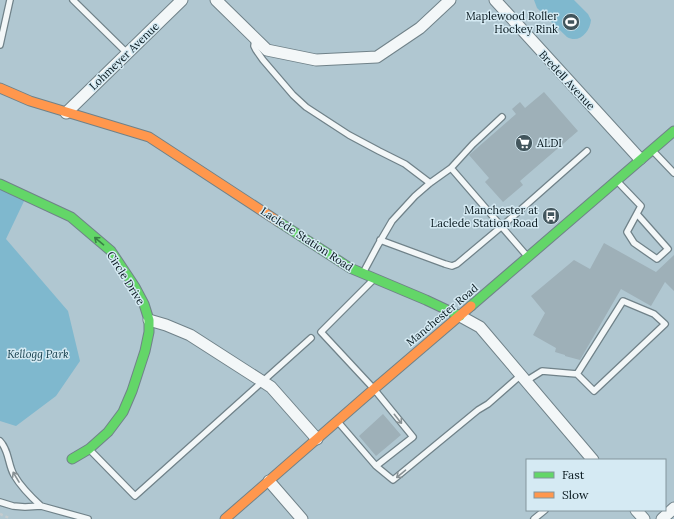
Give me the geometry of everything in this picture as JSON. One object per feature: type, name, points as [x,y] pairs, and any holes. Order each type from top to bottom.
[{"type":"street","name":"Lohmeyer Avenue","points":[[66,113],[182,0]]},
{"type":"street","points":[[216,0],[267,50],[316,60],[377,57],[420,28],[450,0]]},
{"type":"street","name":"Bredell Avenue","points":[[495,0],[640,159]]},
{"type":"street","name":"Laclede Station Road","points":[[0,88],[30,101],[66,113],[149,137],[350,268],[460,316],[480,327],[591,459]]},
{"type":"street","name":"Manchester Road","points":[[225,519],[674,130]]},
{"type":"street","name":"Circle Drive","points":[[0,184],[71,217],[111,251],[135,287],[144,304],[149,320]]},
{"type":"street","points":[[72,459],[89,449],[108,432],[123,412],[132,391],[145,351],[149,332],[149,320],[190,335],[271,387],[317,439]]},
{"type":"street","points":[[269,481],[302,519]]},
{"type":"street","points":[[662,519],[674,508]]},
{"type":"street","points":[[637,511],[644,519]]},
{"type":"lane","points":[[0,45],[10,0]]},
{"type":"lane","points":[[73,0],[127,53]]},
{"type":"lane","points":[[255,38],[254,46],[263,60],[293,95],[306,107],[349,135],[405,164],[430,183]]},
{"type":"lane","points":[[363,274],[380,240],[392,221],[415,196],[451,168],[473,144],[502,117]]},
{"type":"lane","points":[[652,150],[674,173]]},
{"type":"lane","points":[[380,240],[445,264],[452,266],[458,264],[587,151]]},
{"type":"lane","points":[[451,168],[528,257]]},
{"type":"lane","points":[[616,180],[641,206],[627,232],[634,243],[657,259],[668,249],[637,214]]},
{"type":"lane","points":[[374,278],[321,332],[374,389],[413,437],[376,466]]},
{"type":"lane","points":[[337,421],[376,466],[393,480],[478,410],[523,378],[542,371],[577,374],[594,392],[665,324],[654,314],[623,301],[577,374]]},
{"type":"lane","points":[[89,449],[135,496],[311,338]]},
{"type":"lane","points":[[0,441],[4,445],[14,476],[41,506]]},
{"type":"lane","points":[[0,502],[13,506],[41,506],[88,519]]},
{"type":"lane","points":[[534,519],[544,511]]},
{"type":"path","points":[[0,514],[11,519]]},
{"type":"green space","name":"Maplewood Roller Hockey Rink","points":[[534,0],[574,0],[588,14],[591,20],[589,29],[580,38],[571,39],[567,37],[537,8]]},
{"type":"green space","name":"Kellogg Park","points":[[0,188],[25,199],[6,239],[68,311],[80,361],[56,396],[16,426],[0,421]]},
{"type":"building","name":"ALDI","points":[[544,92],[578,131],[520,181],[523,185],[503,202],[485,182],[489,178],[469,155],[516,114],[512,109],[520,102],[525,108]]},
{"type":"building","points":[[604,243],[656,272],[674,255],[674,291],[665,282],[651,306],[621,289],[580,360],[565,356],[555,352],[556,348],[533,335],[545,313],[531,296],[574,260],[590,269]]},
{"type":"building","points":[[383,414],[401,435],[376,456],[359,436]]},
{"type":"traffic: fast","points":[[471,306],[674,131]]},
{"type":"traffic: fast","points":[[0,184],[71,217],[111,251],[135,287],[144,304],[149,320],[149,332],[145,351],[132,391],[123,412],[108,432],[89,449],[72,459]]},
{"type":"traffic: fast","points":[[279,222],[350,268],[460,316]]},
{"type":"traffic: slow","points":[[0,88],[30,101],[149,137],[279,222]]},
{"type":"traffic: slow","points":[[225,519],[471,306]]},
{"type":"place","name":"Maplewood Roller Hockey Rink","points":[[571,22]]},
{"type":"place","name":"ALDI","points":[[524,143]]},
{"type":"place","name":"Manchester at Laclede Station Road","points":[[551,216]]}]
